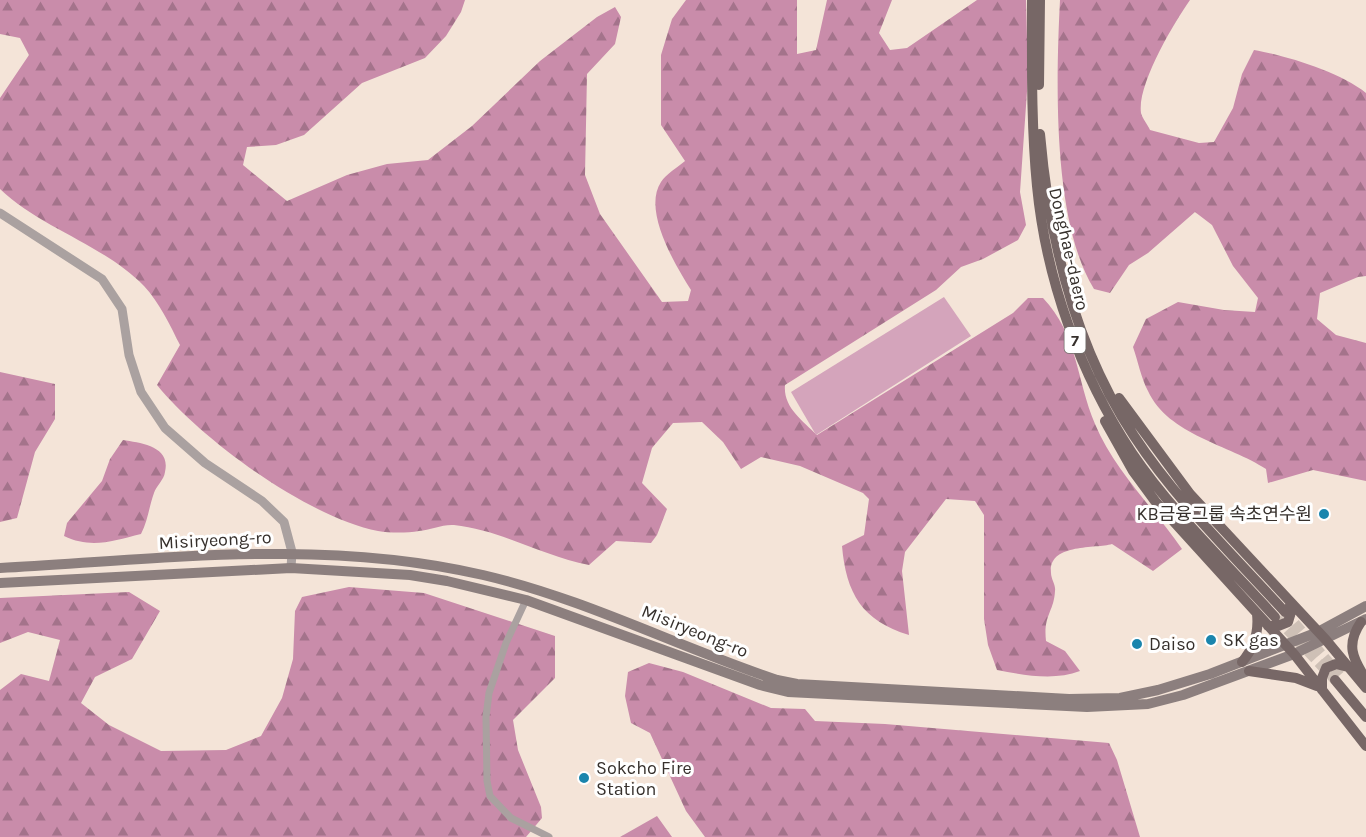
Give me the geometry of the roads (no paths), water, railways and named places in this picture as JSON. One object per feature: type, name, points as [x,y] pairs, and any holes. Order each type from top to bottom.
[{"type":"main road","name":"Donghae-daero","points":[[1032,0],[1033,127],[1040,212],[1064,309],[1098,392],[1123,438],[1150,477],[1280,614]]},
{"type":"main road","name":"Donghae-daero","points":[[1040,0],[1039,102],[1046,188],[1074,311],[1104,382],[1134,436],[1166,479],[1280,614]]},
{"type":"main road","points":[[1098,392],[1106,425],[1133,471],[1155,501],[1257,614],[1258,628],[1245,666],[1296,678],[1322,690]]},
{"type":"main road","name":"Misiryeong-ro","points":[[0,568],[292,552],[391,560],[484,575],[621,618],[742,669],[797,684],[1103,699],[1158,690],[1294,654],[1364,620]]},
{"type":"main road","name":"Misiryeong-ro","points":[[0,583],[291,568],[410,575],[526,600],[760,685],[804,694],[1019,705],[1123,707],[1184,695],[1285,645],[1318,632],[1366,606]]},
{"type":"main road","points":[[1257,614],[1280,614],[1318,632],[1326,640],[1341,674],[1366,707]]},
{"type":"main road","points":[[1280,614],[1285,645],[1366,746]]},
{"type":"main road","points":[[1364,620],[1352,637],[1351,649],[1366,679]]},
{"type":"main road","points":[[1322,690],[1322,678],[1326,668],[1336,664],[1366,717]]},
{"type":"main road","points":[[1341,674],[1366,688]]},
{"type":"street","points":[[0,213],[102,279],[122,309],[129,355],[141,392],[165,428],[205,463],[262,501],[284,522],[292,552],[291,568]]},
{"type":"street","points":[[526,600],[506,643],[489,693],[486,717],[487,781],[490,796],[511,818],[549,837]]},
{"type":"tunnel","points":[[1285,612],[1340,675]]},
{"type":"tunnel","points":[[1277,619],[1335,680]]},
{"type":"place","name":"KB금융그룹 속초연수원","points":[[1324,514]]},
{"type":"place","name":"SK gas","points":[[1211,640]]},
{"type":"place","name":"Daiso","points":[[1137,644]]},
{"type":"place","name":"Sokcho Fire Station","points":[[584,778]]}]
